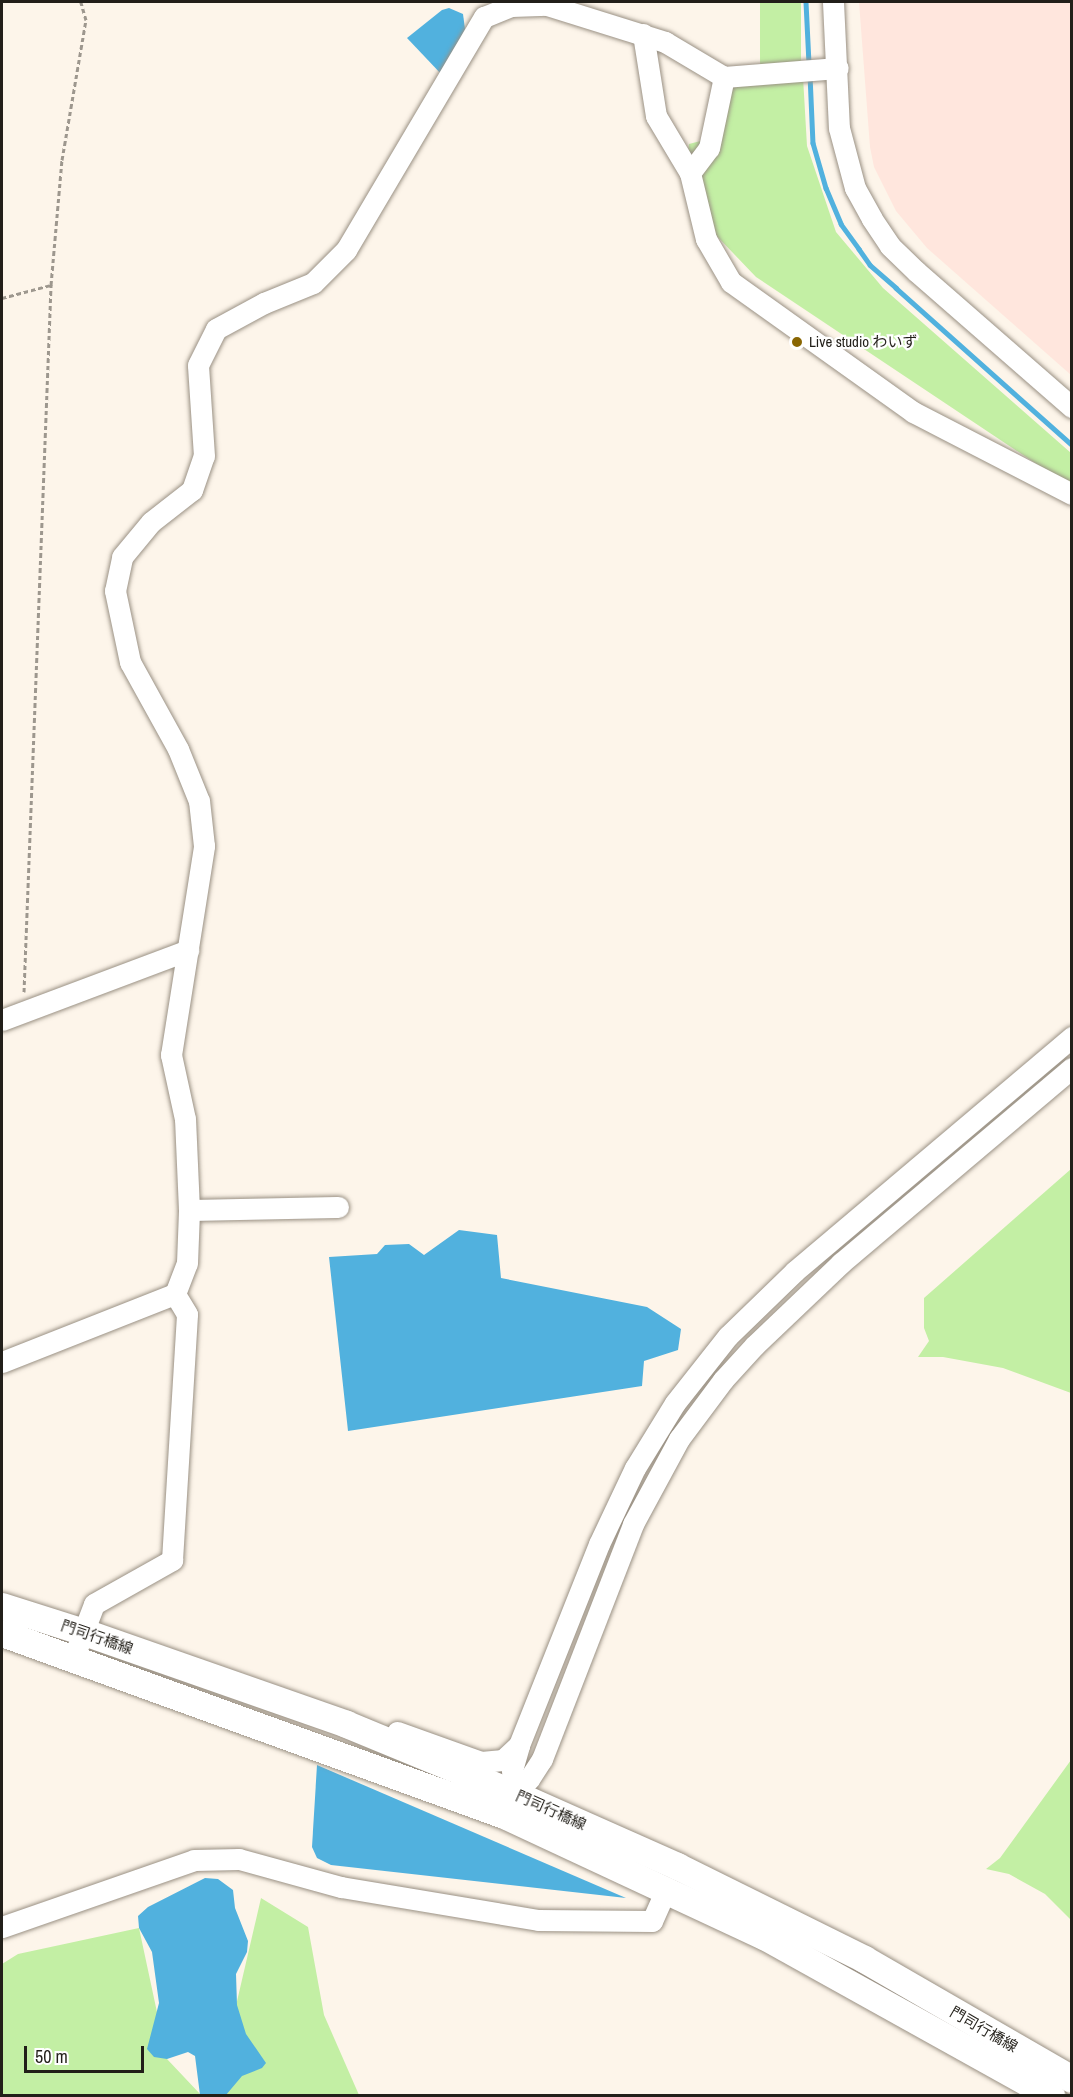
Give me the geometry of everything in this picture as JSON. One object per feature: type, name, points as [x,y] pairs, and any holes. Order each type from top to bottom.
[{"type":"main road","name":"門司行橋線","points":[[2,1606],[84,1632],[346,1724],[513,1793],[677,1866],[864,1959],[1071,2079]]},
{"type":"main road","name":"門司行橋線","points":[[2,1633],[476,1803],[666,1889],[852,1982],[1051,2096]]},
{"type":"main road","points":[[513,1793],[529,1813],[800,1944],[852,1982]]},
{"type":"street","points":[[833,2],[838,68],[839,128],[855,188],[890,246],[1071,407]]},
{"type":"street","points":[[2,1362],[175,1294],[187,1263],[189,1210],[185,1119],[171,1055],[204,846],[199,801],[178,748],[130,662],[115,591],[122,557],[151,522],[192,490],[204,456],[198,365],[216,329],[264,303],[314,283],[346,250],[481,9],[547,5],[665,42],[724,76],[838,68]]},
{"type":"street","points":[[642,34],[656,116],[690,173],[706,239],[731,282],[913,412],[1071,494]]},
{"type":"street","points":[[690,173],[709,148],[724,76]]},
{"type":"street","points":[[2,1020],[188,950]]},
{"type":"street","points":[[513,1793],[512,1770],[519,1745],[613,1512],[657,1431],[693,1380],[728,1336],[795,1271],[1071,1037]]},
{"type":"street","points":[[476,1803],[496,1800],[513,1793],[529,1779],[542,1759],[633,1524],[679,1439],[723,1380],[755,1345],[841,1263],[1071,1068]]},
{"type":"street","points":[[189,1210],[338,1207]]},
{"type":"street","points":[[73,1657],[94,1604],[172,1560],[187,1314],[175,1294]]},
{"type":"street","points":[[346,1724],[388,1728],[481,1762],[503,1760],[519,1745]]},
{"type":"street","points":[[542,1759],[539,1784],[541,1795],[556,1813]]},
{"type":"street","points":[[2,1927],[194,1860],[238,1859],[340,1887],[538,1920],[652,1921],[666,1889]]},
{"type":"path","points":[[24,1012],[51,285],[62,159],[86,20],[81,2]]},
{"type":"path","points":[[2,298],[51,285]]},
{"type":"shaded area","points":[[859,2],[1071,2],[1071,375],[927,248],[896,211],[874,167],[870,147]]},
{"type":"green space","points":[[760,2],[801,2],[801,67],[760,67]]},
{"type":"green space","points":[[803,77],[807,146],[836,232],[883,288],[1071,453],[1071,487],[756,277],[712,231],[685,171],[689,144],[716,137],[729,84]]},
{"type":"green space","points":[[1071,1169],[1071,1393],[1003,1368],[943,1357],[918,1357],[929,1341],[924,1328],[924,1298]]},
{"type":"green space","points":[[1071,1760],[1071,1920],[1045,1894],[1009,1874],[986,1869],[1000,1858]]},
{"type":"green space","points":[[261,1898],[308,1927],[324,2015],[359,2095],[215,2096]]},
{"type":"green space","points":[[139,1928],[167,2059],[201,2095],[2,2096],[2,1964],[18,1954]]},
{"type":"water","points":[[449,8],[463,14],[465,29],[443,76],[407,38],[442,10]]},
{"type":"water","points":[[459,1230],[497,1235],[501,1278],[647,1307],[681,1329],[678,1350],[644,1361],[642,1386],[348,1431],[329,1257],[377,1254],[385,1245],[409,1244],[424,1255]]},
{"type":"water","points":[[317,1765],[626,1898],[331,1865],[317,1858],[312,1847]]},
{"type":"water","points":[[205,1878],[218,1879],[233,1890],[235,1908],[248,1941],[247,1952],[236,1974],[237,2005],[246,2034],[266,2063],[262,2068],[242,2076],[226,2095],[200,2095],[195,2056],[188,2052],[167,2059],[154,2057],[147,2049],[159,2003],[152,1952],[139,1928],[138,1916],[148,1907]]},
{"type":"waterway","points":[[806,2],[809,63]]},
{"type":"waterway","points":[[810,75],[813,143],[826,188],[841,224],[870,265],[1072,445]]},
{"type":"place","name":"Live studio わいず","points":[[797,342]]}]
